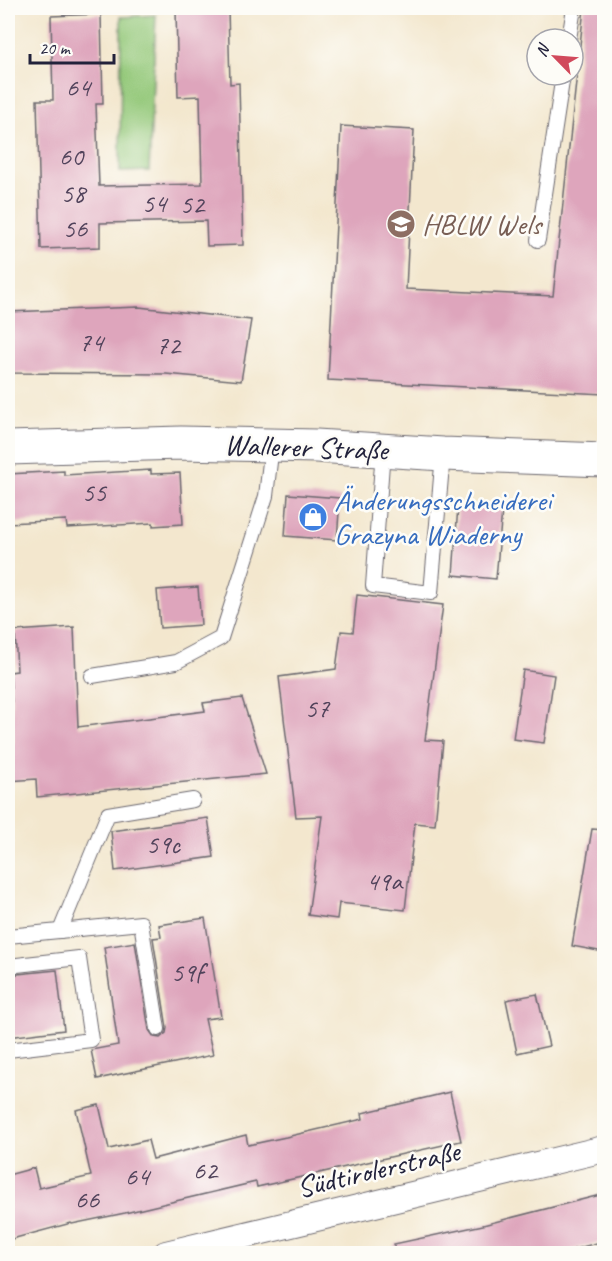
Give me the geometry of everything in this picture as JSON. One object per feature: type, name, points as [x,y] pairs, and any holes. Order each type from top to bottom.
[{"type":"street","name":"Wallerer Straße","points":[[8,448],[170,443],[272,444],[604,460]]},
{"type":"street","name":"Südtirolerstraße","points":[[166,1254],[604,1149]]},
{"type":"lane","points":[[571,27],[574,8]]},
{"type":"lane","points":[[538,240],[561,87]]},
{"type":"lane","points":[[92,676],[176,662],[221,638],[266,496],[272,444]]},
{"type":"lane","points":[[383,450],[373,586],[431,593],[443,454]]},
{"type":"lane","points":[[60,931],[108,814],[193,800]]},
{"type":"lane","points":[[8,936],[141,923],[158,1029]]},
{"type":"lane","points":[[8,966],[80,958],[91,1040],[8,1050]]},
{"type":"green space","points":[[156,15],[149,171],[120,172],[121,17]]},
{"type":"building","points":[[584,8],[604,8],[604,394],[328,380],[341,126],[414,130],[406,289],[553,296],[575,87],[585,87],[585,27],[582,27]]},
{"type":"building","points":[[228,9],[230,84],[239,83],[243,245],[207,246],[206,221],[100,223],[100,247],[41,249],[37,100],[53,100],[51,16],[101,14],[103,104],[96,104],[99,186],[202,184],[200,96],[178,97],[176,10]]},
{"type":"building","points":[[139,307],[251,320],[241,381],[166,374],[8,373],[8,312]]},
{"type":"building","points":[[151,470],[151,474],[180,473],[183,524],[153,526],[153,523],[67,528],[66,520],[8,523],[8,474],[64,471],[64,475]]},
{"type":"building","name":"Änderungsschneiderei Grazyna Wiaderny","points":[[288,494],[340,498],[337,540],[285,536]]},
{"type":"building","points":[[458,506],[502,510],[496,579],[453,575]]},
{"type":"building","points":[[198,587],[201,625],[160,628],[157,590]]},
{"type":"building","points":[[357,595],[443,605],[425,740],[443,741],[435,825],[415,823],[405,910],[339,903],[337,919],[308,915],[322,816],[296,817],[279,677],[336,669],[341,631],[353,632]]},
{"type":"building","points":[[74,627],[78,727],[205,711],[203,703],[242,698],[266,774],[37,797],[36,779],[8,781],[8,744],[14,743],[10,672],[17,671],[15,631]]},
{"type":"building","points":[[523,670],[554,675],[544,743],[513,739]]},
{"type":"building","points":[[208,818],[214,857],[115,871],[111,831]]},
{"type":"building","points":[[592,829],[604,830],[604,952],[572,946]]},
{"type":"building","points":[[205,918],[221,1017],[205,1019],[213,1055],[97,1079],[91,1050],[118,1045],[104,947],[135,942],[149,1030],[154,1037],[160,1038],[166,1033],[167,1028],[153,938],[161,937],[159,925]]},
{"type":"building","points":[[57,970],[64,1030],[8,1037],[8,975]]},
{"type":"building","points":[[537,994],[549,1046],[517,1053],[506,1000]]},
{"type":"building","points":[[450,1092],[461,1141],[257,1187],[256,1182],[125,1213],[71,1223],[8,1240],[8,1175],[34,1168],[39,1188],[91,1176],[76,1110],[99,1105],[109,1149],[148,1140],[153,1159],[246,1135],[248,1145],[286,1137],[363,1119],[362,1113]]},
{"type":"building","points":[[604,1194],[604,1241],[557,1254],[395,1254],[394,1244],[483,1225]]},
{"type":"place","name":"HBLW Wels","points":[[401,224]]},
{"type":"place","name":"Änderungsschneiderei Grazyna Wiaderny","points":[[313,517]]}]
